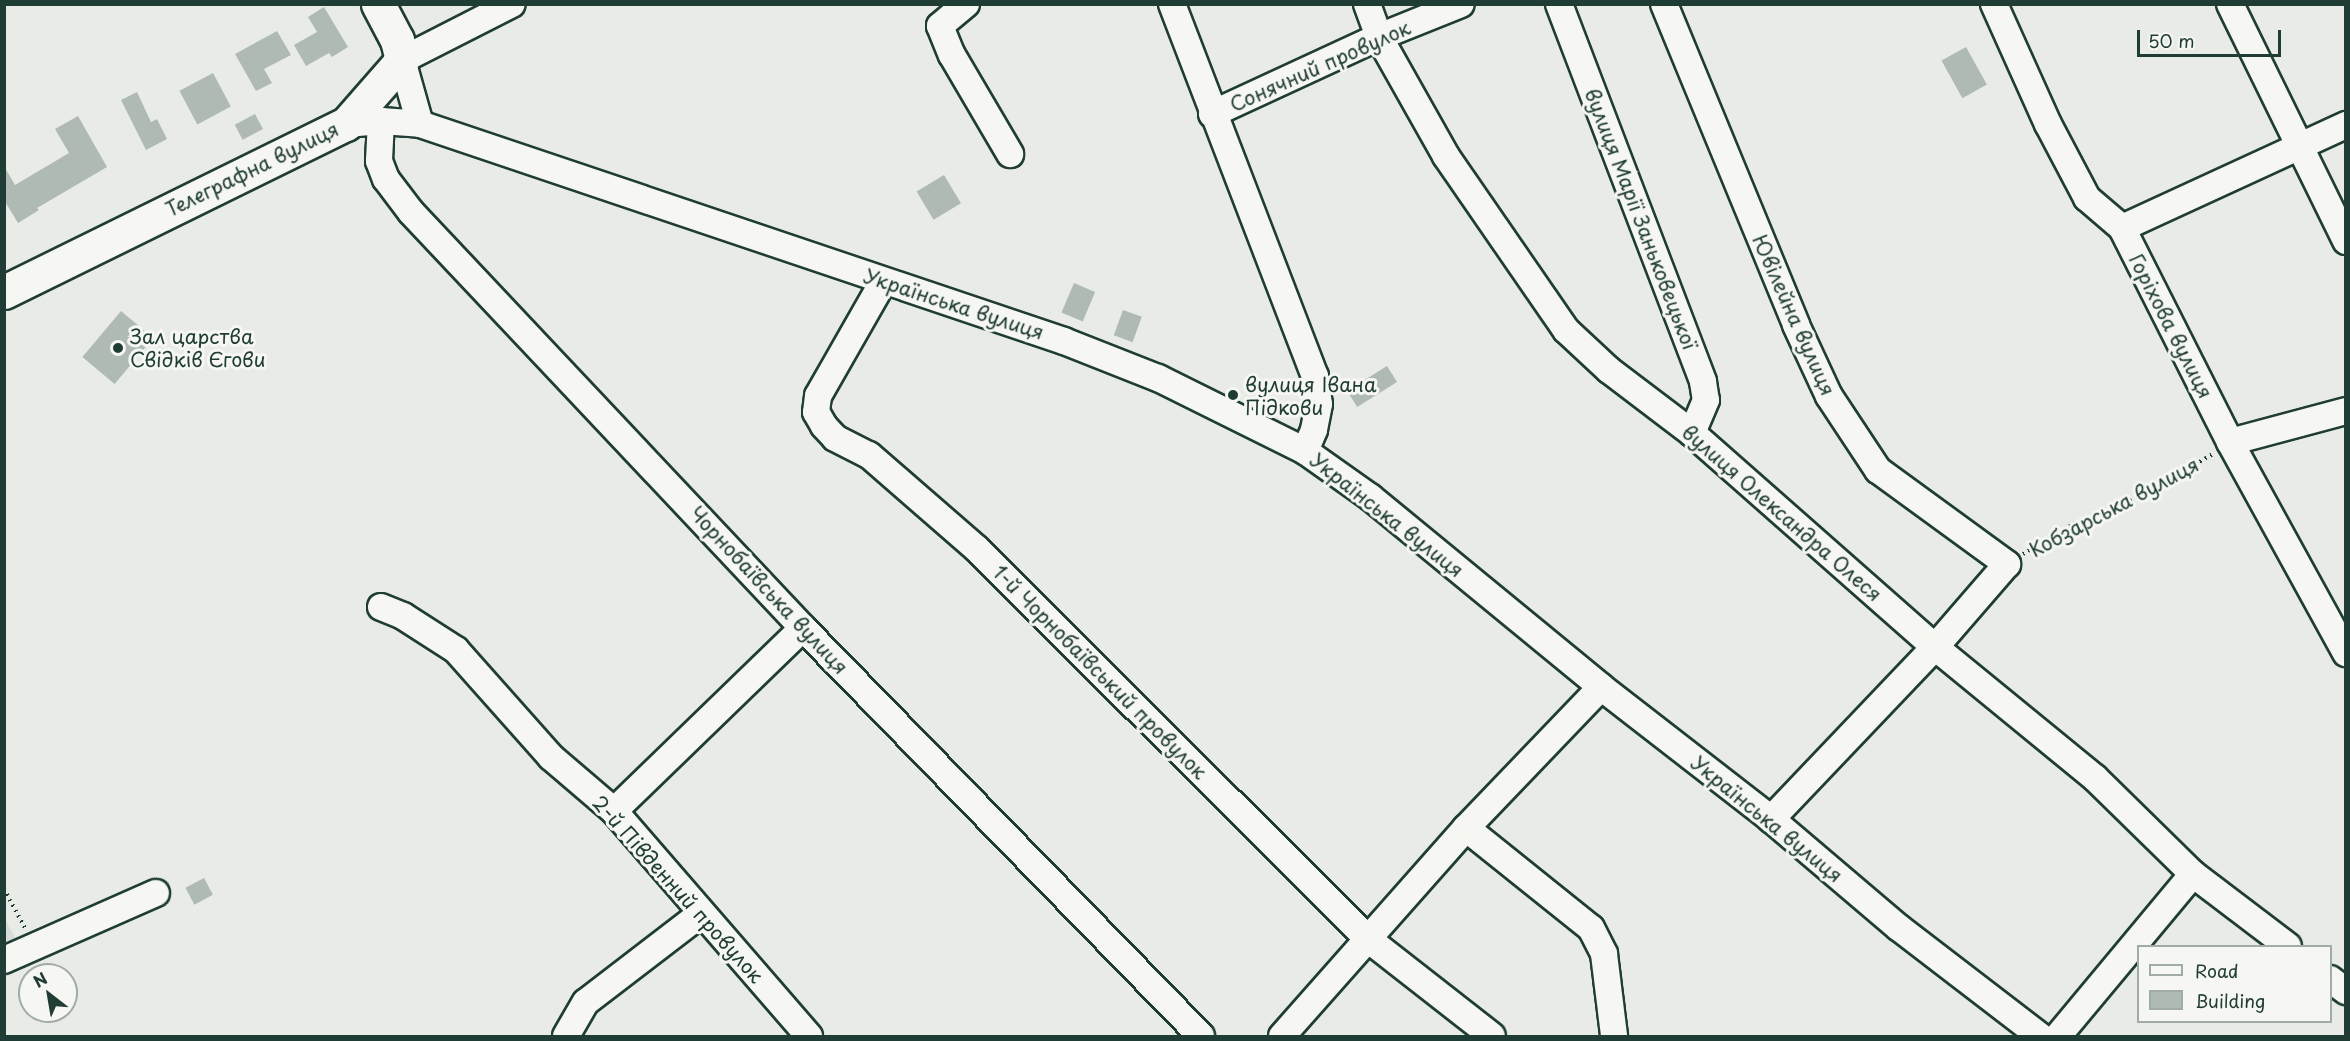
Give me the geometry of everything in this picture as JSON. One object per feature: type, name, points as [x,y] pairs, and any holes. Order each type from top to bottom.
[{"type":"main road","points":[[378,4],[397,40],[402,60]]},
{"type":"main road","name":"Телеграфна вулиця","points":[[4,292],[346,124],[402,60]]},
{"type":"street","name":"Телеграфна вулиця","points":[[402,60],[512,4]]},
{"type":"street","points":[[966,4],[940,26],[952,56],[1010,154]]},
{"type":"street","points":[[1172,4],[1212,114],[1315,376],[1319,404],[1314,430],[1305,451]]},
{"type":"street","name":"вулиця Олександра Олеся","points":[[1367,4],[1379,37],[1446,156],[1566,330],[1609,370],[1692,433],[1935,646],[2095,778],[2193,874],[2287,945]]},
{"type":"street","name":"Сонячний провулок","points":[[1212,114],[1379,37],[1461,4]]},
{"type":"street","name":"вулиця Марії Заньковецької","points":[[1559,4],[1703,382],[1706,400],[1692,433]]},
{"type":"street","name":"Ювілейна вулиця","points":[[1664,4],[1796,325],[1829,396],[1878,470],[2007,564]]},
{"type":"street","name":"Горіхова вулиця","points":[[1994,4],[2048,124],[2087,198],[2122,228],[2230,442],[2346,653]]},
{"type":"street","points":[[2230,4],[2346,241]]},
{"type":"street","points":[[402,60],[420,124]]},
{"type":"street","name":"Українська вулиця","points":[[346,124],[381,121],[420,124],[884,282],[1064,340],[1158,378],[1305,451],[1370,497],[1600,687],[1772,819],[1898,927],[2040,1036]]},
{"type":"street","name":"Чорнобаївська вулиця","points":[[381,121],[379,161],[386,179],[411,212],[803,628],[1201,1036]]},
{"type":"street","points":[[2122,228],[2346,125]]},
{"type":"street","name":"1-й Чорнобаївський провулок","points":[[884,282],[818,396],[816,412],[824,426],[835,438],[869,455],[977,549],[1368,939],[1492,1036]]},
{"type":"street","points":[[2230,442],[2346,411]]},
{"type":"street","name":"Кобзарська вулиця","points":[[1772,819],[1935,646],[2007,564]]},
{"type":"street","name":"2-й Південний провулок","points":[[381,607],[403,616],[456,650],[551,757],[614,811],[809,1036]]},
{"type":"street","points":[[614,811],[803,628]]},
{"type":"street","points":[[1282,1036],[1466,828],[1600,687]]},
{"type":"street","points":[[1466,828],[1591,928],[1604,954],[1614,1036]]},
{"type":"street","points":[[2058,1036],[2193,874]]},
{"type":"street","points":[[4,960],[156,893]]},
{"type":"street","points":[[566,1036],[586,1002],[702,913]]},
{"type":"street","points":[[2332,980],[2346,991]]},
{"type":"path","name":"Кобзарська вулиця","points":[[2007,564],[2075,523],[2143,495],[2230,442]]},
{"type":"path","points":[[4,889],[33,947]]},
{"type":"shaded area","points":[[4,917],[15,938],[5,943],[4,943]]},
{"type":"building","points":[[324,7],[348,47],[332,57],[329,53],[306,66],[294,45],[317,32],[308,17]]},
{"type":"building","points":[[277,31],[291,55],[264,69],[272,83],[256,91],[235,54]]},
{"type":"building","points":[[1966,47],[1987,85],[1962,98],[1942,61]]},
{"type":"building","points":[[213,73],[231,107],[197,124],[179,91]]},
{"type":"building","points":[[137,92],[151,122],[157,119],[167,139],[146,150],[121,100]]},
{"type":"building","points":[[255,114],[263,129],[243,140],[235,125]]},
{"type":"building","points":[[78,116],[107,167],[37,208],[39,210],[18,223],[4,200],[4,166],[15,185],[69,153],[55,129]]},
{"type":"building","points":[[944,175],[961,203],[934,220],[917,191]]},
{"type":"building","points":[[1074,283],[1095,292],[1083,321],[1061,312]]},
{"type":"building","points":[[1123,310],[1142,317],[1133,342],[1114,335]]},
{"type":"building","name":"Зал царства Свідків Єгови","points":[[121,311],[153,338],[115,384],[82,357]]},
{"type":"building","points":[[1387,366],[1397,382],[1357,407],[1347,391]]},
{"type":"building","points":[[204,878],[213,895],[194,905],[185,888]]},
{"type":"place","name":"Зал царства Свідків Єгови","points":[[118,348]]},
{"type":"place","name":"вулиця Івана Підкови","points":[[1233,395]]}]
